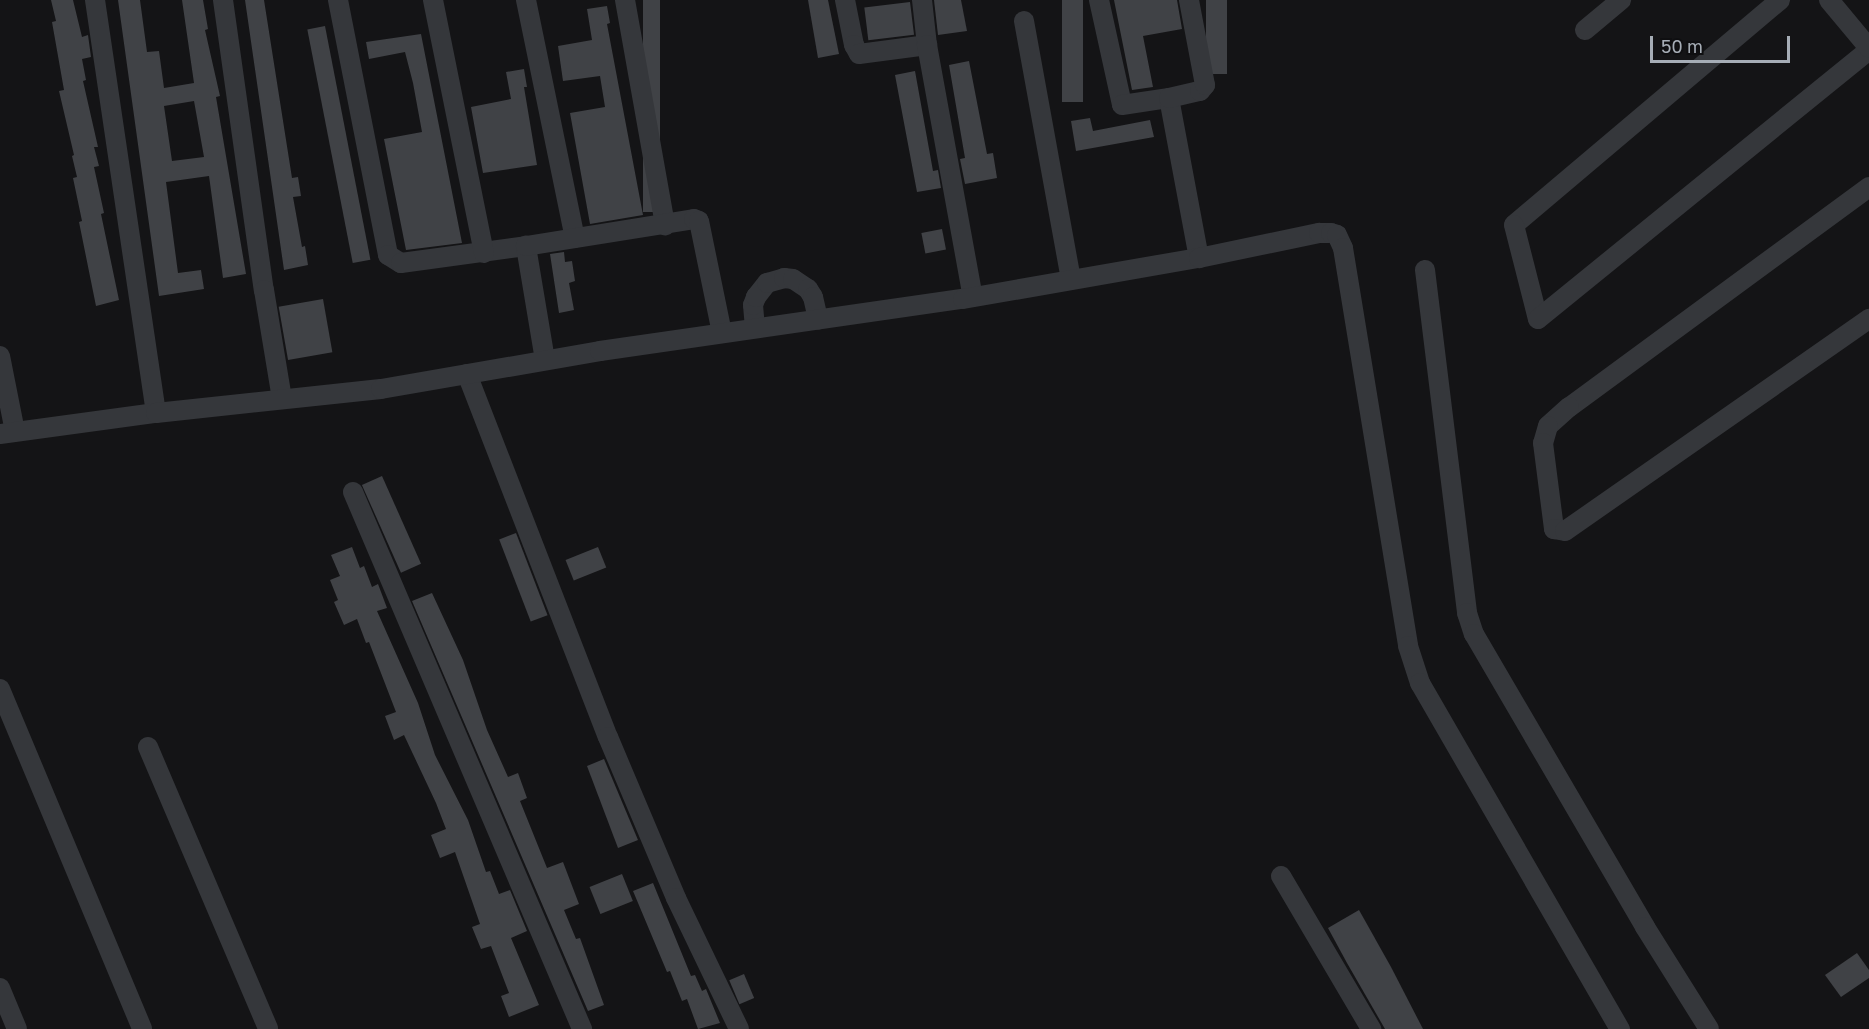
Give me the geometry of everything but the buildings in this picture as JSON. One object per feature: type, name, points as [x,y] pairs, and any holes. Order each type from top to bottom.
[{"type":"street","points":[[95,0],[156,413]]},
{"type":"street","points":[[223,0],[264,290],[282,399]]},
{"type":"street","points":[[338,0],[388,255],[401,263],[484,253],[694,219],[699,221],[722,333]]},
{"type":"street","points":[[433,0],[484,253]]},
{"type":"street","points":[[526,0],[575,238]]},
{"type":"street","points":[[625,0],[665,225]]},
{"type":"street","points":[[845,0],[854,45],[859,54],[927,45]]},
{"type":"street","points":[[922,0],[927,45],[973,297]]},
{"type":"street","points":[[1099,0],[1122,105],[1200,91],[1205,85],[1189,0]]},
{"type":"street","points":[[1585,30],[1621,0]]},
{"type":"street","points":[[1780,0],[1514,225],[1538,319],[1869,49],[1830,0]]},
{"type":"street","points":[[1024,21],[1071,280]]},
{"type":"street","points":[[1170,98],[1199,258]]},
{"type":"street","points":[[1869,187],[1569,407],[1548,426],[1543,443],[1554,529],[1565,531],[1869,319]]},
{"type":"street","points":[[0,356],[8,433],[156,413],[381,388],[545,360],[973,297],[1199,258],[1319,233],[1331,233],[1339,239],[1408,646],[1420,683],[1620,1029]]},
{"type":"street","points":[[526,246],[545,360]]},
{"type":"street","points":[[1425,270],[1467,613],[1474,634],[1645,927],[1709,1029]]},
{"type":"street","points":[[755,328],[753,305],[756,297],[767,283],[784,278],[793,279],[808,289],[813,297],[818,319]]},
{"type":"street","points":[[467,374],[609,737],[676,898],[739,1029]]},
{"type":"street","points":[[352,492],[582,1029]]},
{"type":"street","points":[[0,689],[142,1029]]},
{"type":"street","points":[[148,747],[268,1029]]},
{"type":"street","points":[[1281,876],[1371,1029]]},
{"type":"street","points":[[0,988],[17,1029]]}]
